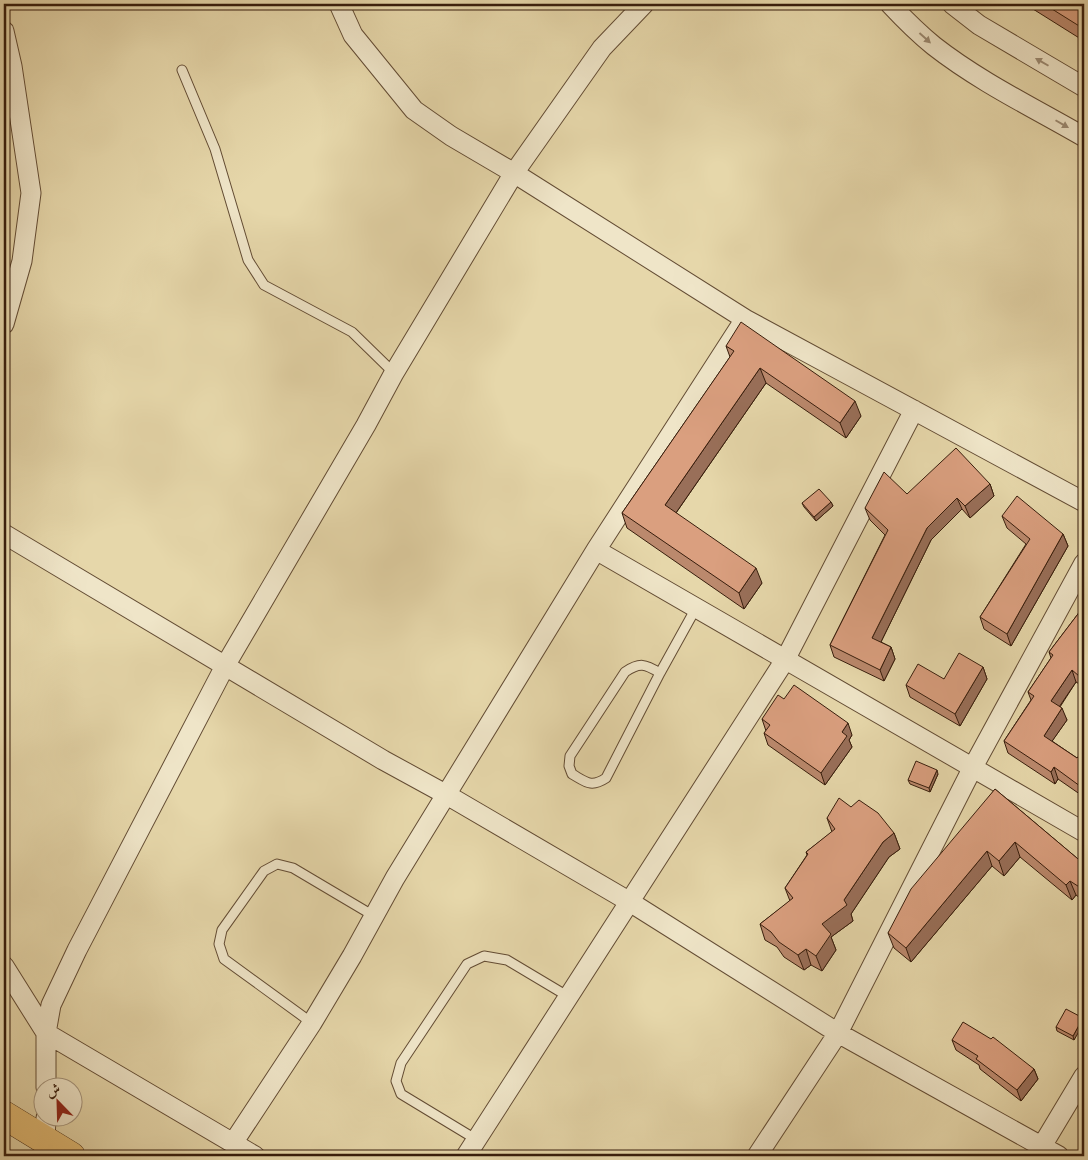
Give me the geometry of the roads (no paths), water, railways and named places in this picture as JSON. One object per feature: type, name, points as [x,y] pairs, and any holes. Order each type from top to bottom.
[{"type":"main road","points":[[4,1115],[45,1129],[71,1156]]},
{"type":"street","points":[[339,4],[353,35],[414,110],[451,136],[745,319],[1084,502]]},
{"type":"street","points":[[46,1078],[46,1033],[51,1005],[77,950],[225,666],[366,426],[394,373],[514,174],[602,48],[644,4]]},
{"type":"street","points":[[890,4],[933,45],[961,66],[1084,137]]},
{"type":"street","points":[[952,4],[978,26],[1084,87]]},
{"type":"street","points":[[4,31],[12,66],[31,193],[22,261],[4,324]]},
{"type":"street","points":[[4,47],[12,66]]},
{"type":"street","points":[[234,1143],[312,1023],[395,878],[596,550],[745,319]]},
{"type":"street","points":[[466,1156],[785,660],[914,410]]},
{"type":"street","points":[[4,534],[383,760],[447,795],[630,902],[838,1033],[1039,1151],[1059,1156]]},
{"type":"street","points":[[596,550],[1084,832]]},
{"type":"street","points":[[757,1156],[838,1033],[973,767],[1084,563]]},
{"type":"street","points":[[4,966],[46,1033],[254,1156]]},
{"type":"street","points":[[1039,1151],[1084,1076]]},
{"type":"lane","points":[[182,70],[215,149],[248,260],[264,285],[352,332],[394,373]]},
{"type":"lane","points":[[660,672],[646,665],[634,666],[625,672],[570,756],[569,766],[572,774],[588,783],[597,784],[606,778],[660,672],[696,608]]},
{"type":"lane","points":[[312,1023],[224,959],[219,944],[222,930],[264,871],[277,864],[293,868],[374,916]]},
{"type":"lane","points":[[476,1140],[401,1094],[396,1081],[401,1063],[467,964],[484,956],[507,960],[569,997]]}]
